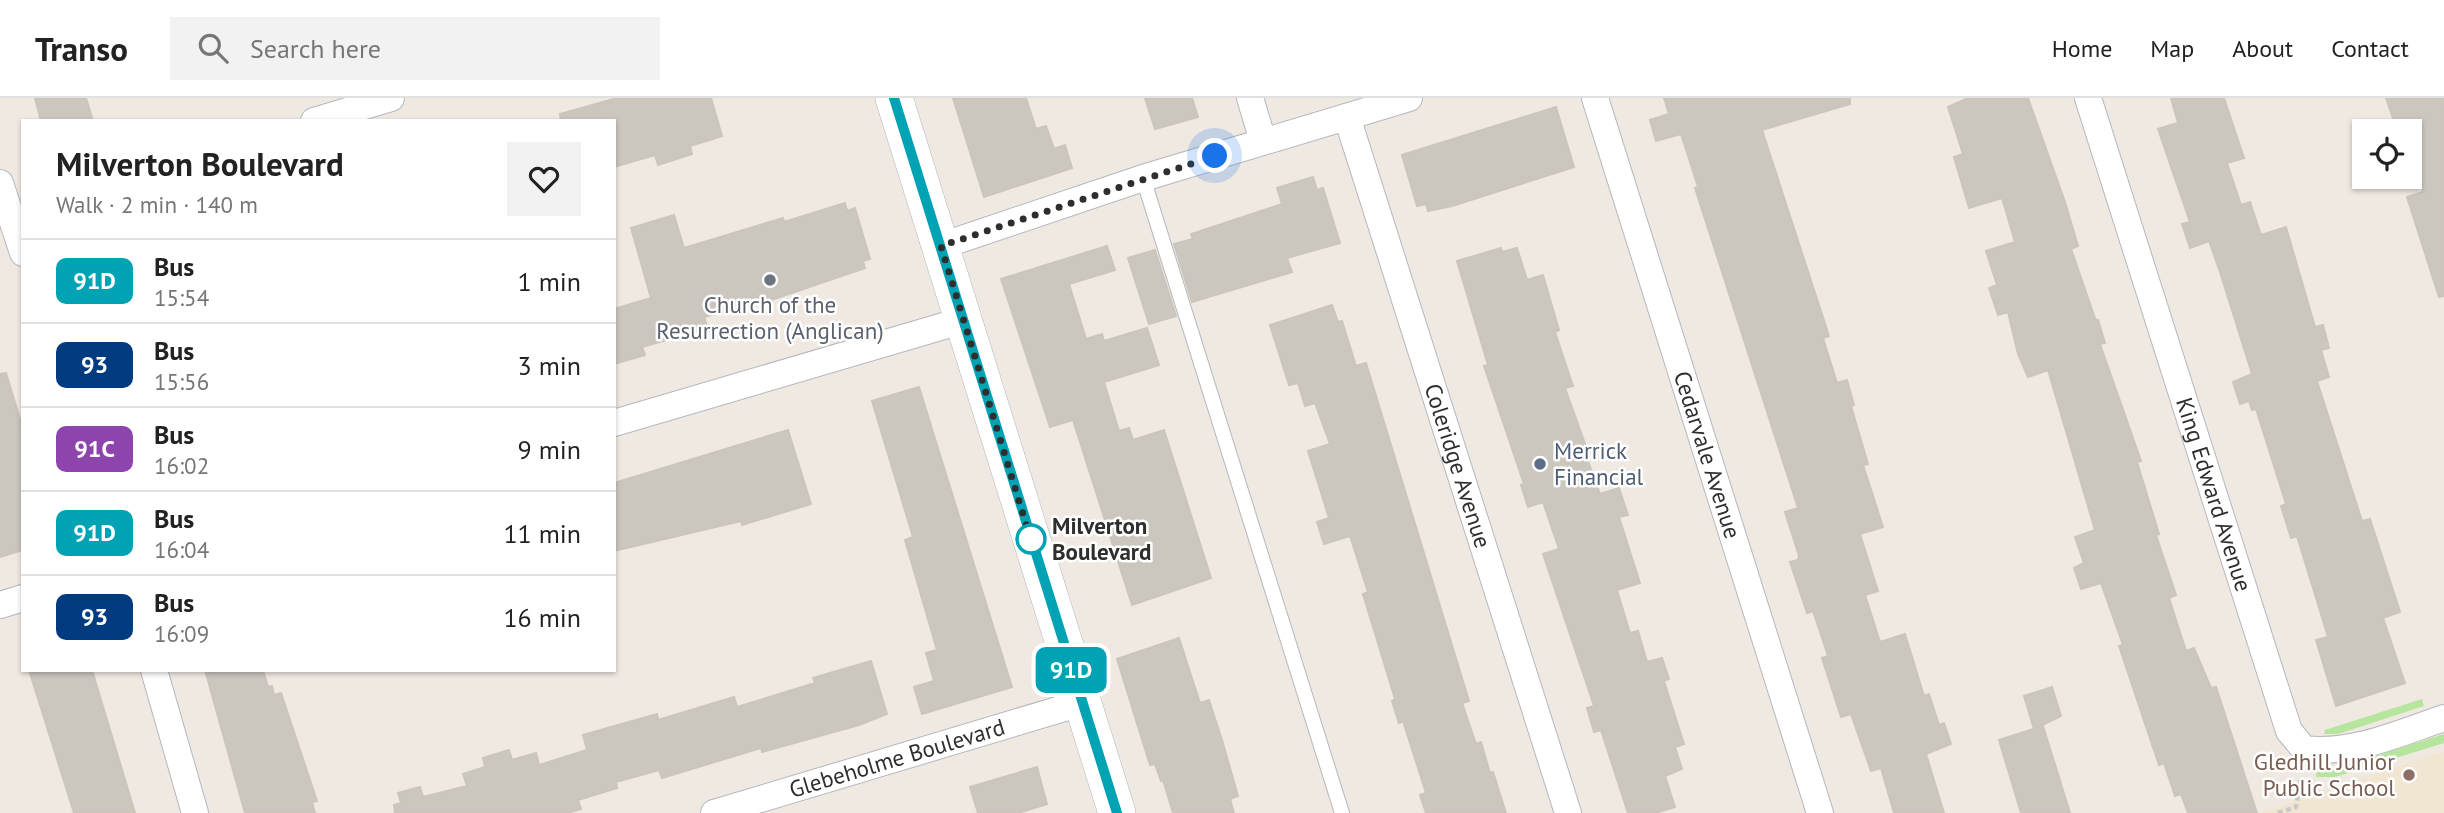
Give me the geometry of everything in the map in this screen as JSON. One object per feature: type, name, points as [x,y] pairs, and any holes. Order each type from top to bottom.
[{"type":"main road","points":[[894,98],[1117,813]]},
{"type":"street","points":[[321,119],[391,98]]},
{"type":"street","points":[[1250,98],[1263,141]]},
{"type":"street","points":[[941,246],[1143,178],[1409,98]]},
{"type":"street","name":"Cedarvale Avenue","points":[[1595,98],[1820,813]]},
{"type":"street","name":"King Edward Avenue","points":[[2088,98],[2289,731],[2304,749],[2326,751],[2356,747],[2444,719]]},
{"type":"street","name":"Coleridge Avenue","points":[[1347,117],[1569,813]]},
{"type":"street","points":[[0,183],[21,246]]},
{"type":"street","points":[[616,422],[964,320]]},
{"type":"street","points":[[0,605],[21,599]]},
{"type":"street","points":[[155,672],[195,813]]},
{"type":"street","name":"Glebeholme Boulevard","points":[[714,813],[1081,703]]},
{"type":"lane","points":[[1143,178],[1342,813]]},
{"type":"path","points":[[2278,813],[2296,807],[2301,778]]},
{"type":"shaded area","name":"Gledhill Junior Public School","points":[[2444,751],[2444,813],[2259,813],[2295,801]]},
{"type":"green space","points":[[2422,699],[2424,706],[2338,734],[2324,734],[2325,730]]},
{"type":"green space","points":[[2444,734],[2444,743],[2335,777],[2316,777],[2317,772]]},
{"type":"building","points":[[35,98],[86,98],[92,119],[40,119]]},
{"type":"building","points":[[617,98],[711,98],[722,136],[690,146],[692,154],[658,165],[655,155],[616,166],[616,119],[561,119],[560,114]]},
{"type":"building","points":[[953,98],[1026,98],[1036,129],[1046,126],[1054,149],[1065,145],[1072,168],[984,197]]},
{"type":"building","points":[[1145,98],[1192,98],[1198,117],[1155,129]]},
{"type":"building","points":[[1664,98],[1850,98],[1850,104],[1762,130],[1829,336],[1823,338],[1837,383],[1847,380],[1854,405],[1851,406],[1868,464],[1863,465],[1883,527],[1860,534],[1878,591],[1865,595],[1880,642],[1905,634],[1924,696],[1929,694],[1939,725],[1944,723],[1951,744],[1926,754],[1944,813],[1894,813],[1881,768],[1871,771],[1851,714],[1841,717],[1822,658],[1828,656],[1813,611],[1807,613],[1790,562],[1798,560],[1799,556],[1785,512],[1798,508],[1695,188],[1698,187],[1681,134],[1656,141],[1650,120],[1669,114]]},
{"type":"building","points":[[1968,98],[2028,98],[2065,202],[2078,246],[2071,249],[2096,321],[2098,320],[2105,343],[2100,344],[2141,461],[2137,462],[2159,534],[2156,535],[2176,595],[2169,598],[2186,651],[2194,648],[2211,688],[2216,687],[2257,813],[2188,813],[2181,794],[2175,796],[2164,763],[2159,765],[2119,646],[2123,645],[2101,583],[2081,589],[2074,568],[2084,563],[2075,537],[2095,530],[2048,370],[2028,377],[2018,354],[2008,312],[1998,315],[1989,288],[1997,285],[1986,251],[2015,242],[2002,198],[1969,208],[1954,157],[1963,154],[1948,107]]},
{"type":"building","points":[[2171,98],[2224,98],[2244,158],[2227,163],[2241,205],[2250,202],[2261,235],[2286,227],[2315,327],[2323,325],[2329,348],[2321,350],[2329,377],[2317,381],[2362,521],[2370,519],[2400,612],[2383,618],[2405,683],[2336,706],[2316,640],[2328,637],[2297,536],[2291,538],[2281,506],[2286,504],[2256,409],[2252,410],[2249,401],[2240,404],[2233,382],[2252,374],[2220,272],[2209,241],[2190,248],[2182,224],[2190,222],[2158,129],[2178,123]]},
{"type":"building","points":[[2386,98],[2444,98],[2444,296],[2439,297],[2407,197],[2423,192],[2422,119],[2393,119]]},
{"type":"building","points":[[1556,107],[1574,167],[1452,206],[1428,211],[1426,204],[1417,206],[1402,155]]},
{"type":"building","points":[[1313,177],[1317,190],[1323,188],[1340,243],[1287,258],[1292,272],[1192,302],[1174,244],[1193,239],[1191,234],[1282,204],[1277,188]]},
{"type":"building","name":"Church of the Resurrection (Anglican)","points":[[845,203],[847,211],[855,208],[870,259],[863,261],[865,268],[771,300],[704,317],[708,328],[642,347],[645,355],[616,363],[616,308],[651,298],[631,228],[674,215],[684,248],[783,218],[784,222]]},
{"type":"building","points":[[1107,246],[1115,270],[1069,284],[1086,339],[1102,334],[1104,341],[1147,328],[1159,365],[1104,382],[1119,431],[1129,428],[1133,440],[1164,430],[1211,578],[1132,605],[1073,420],[1050,427],[1001,279]]},
{"type":"building","points":[[1501,248],[1502,252],[1517,248],[1527,280],[1543,275],[1559,330],[1555,332],[1573,386],[1565,388],[1588,452],[1585,453],[1600,494],[1619,488],[1628,515],[1619,517],[1640,583],[1617,590],[1630,633],[1638,631],[1647,662],[1662,658],[1669,679],[1664,681],[1684,744],[1675,747],[1682,769],[1665,776],[1675,807],[1655,813],[1628,813],[1601,730],[1594,732],[1587,708],[1594,706],[1543,554],[1559,549],[1543,502],[1528,507],[1521,485],[1524,484],[1484,366],[1488,365],[1457,261]]},
{"type":"building","points":[[1155,250],[1176,316],[1149,324],[1128,258]]},
{"type":"building","points":[[1332,305],[1338,322],[1342,321],[1356,366],[1366,363],[1469,701],[1462,703],[1476,744],[1481,742],[1490,773],[1493,772],[1506,813],[1426,813],[1420,795],[1426,793],[1403,721],[1399,723],[1392,701],[1395,699],[1363,594],[1368,592],[1350,536],[1324,544],[1317,522],[1329,518],[1308,451],[1330,444],[1315,403],[1305,406],[1298,383],[1289,385],[1270,325]]},
{"type":"building","points":[[6,373],[21,422],[21,551],[0,557],[0,374]]},
{"type":"building","points":[[919,387],[1012,687],[922,714],[914,687],[934,681],[926,653],[937,650],[905,540],[913,537],[872,401]]},
{"type":"building","points":[[788,430],[811,504],[742,525],[741,521],[616,551],[616,482]]},
{"type":"building","points":[[1179,638],[1200,703],[1209,700],[1222,740],[1238,796],[1230,799],[1234,813],[1173,813],[1163,780],[1161,781],[1155,764],[1150,765],[1117,659]]},
{"type":"building","points":[[871,661],[887,714],[859,725],[762,752],[761,748],[662,778],[659,770],[616,782],[617,788],[578,800],[581,809],[567,813],[395,813],[394,805],[401,803],[398,793],[420,787],[423,797],[467,786],[463,774],[485,767],[483,758],[509,750],[512,760],[536,753],[539,765],[587,750],[583,735],[657,714],[658,720],[734,697],[737,707],[815,683],[813,678]]},
{"type":"building","points":[[30,672],[93,672],[135,813],[74,813]]},
{"type":"building","points":[[206,672],[264,672],[268,687],[272,686],[274,695],[281,693],[317,801],[312,802],[315,813],[245,813]]},
{"type":"building","points":[[2052,687],[2061,716],[2034,729],[2024,696]]},
{"type":"building","points":[[2043,726],[2070,813],[2021,813],[1999,740]]},
{"type":"building","points":[[1037,767],[1047,804],[1018,813],[978,813],[970,787]]},
{"type":"bus line","name":"91D","points":[[894,98],[1117,813]]},
{"type":"place","name":"Church of the Resurrection (Anglican)","points":[[770,280]]},
{"type":"place","name":"Merrick Financial","points":[[1540,464]]},
{"type":"place","name":"Milverton Boulevard","points":[[1031,539]]},
{"type":"place","name":"Gledhill Junior Public School","points":[[2409,775]]},
{"type":"route","points":[[1031,539],[1034,550],[941,246],[1215,156]]}]
